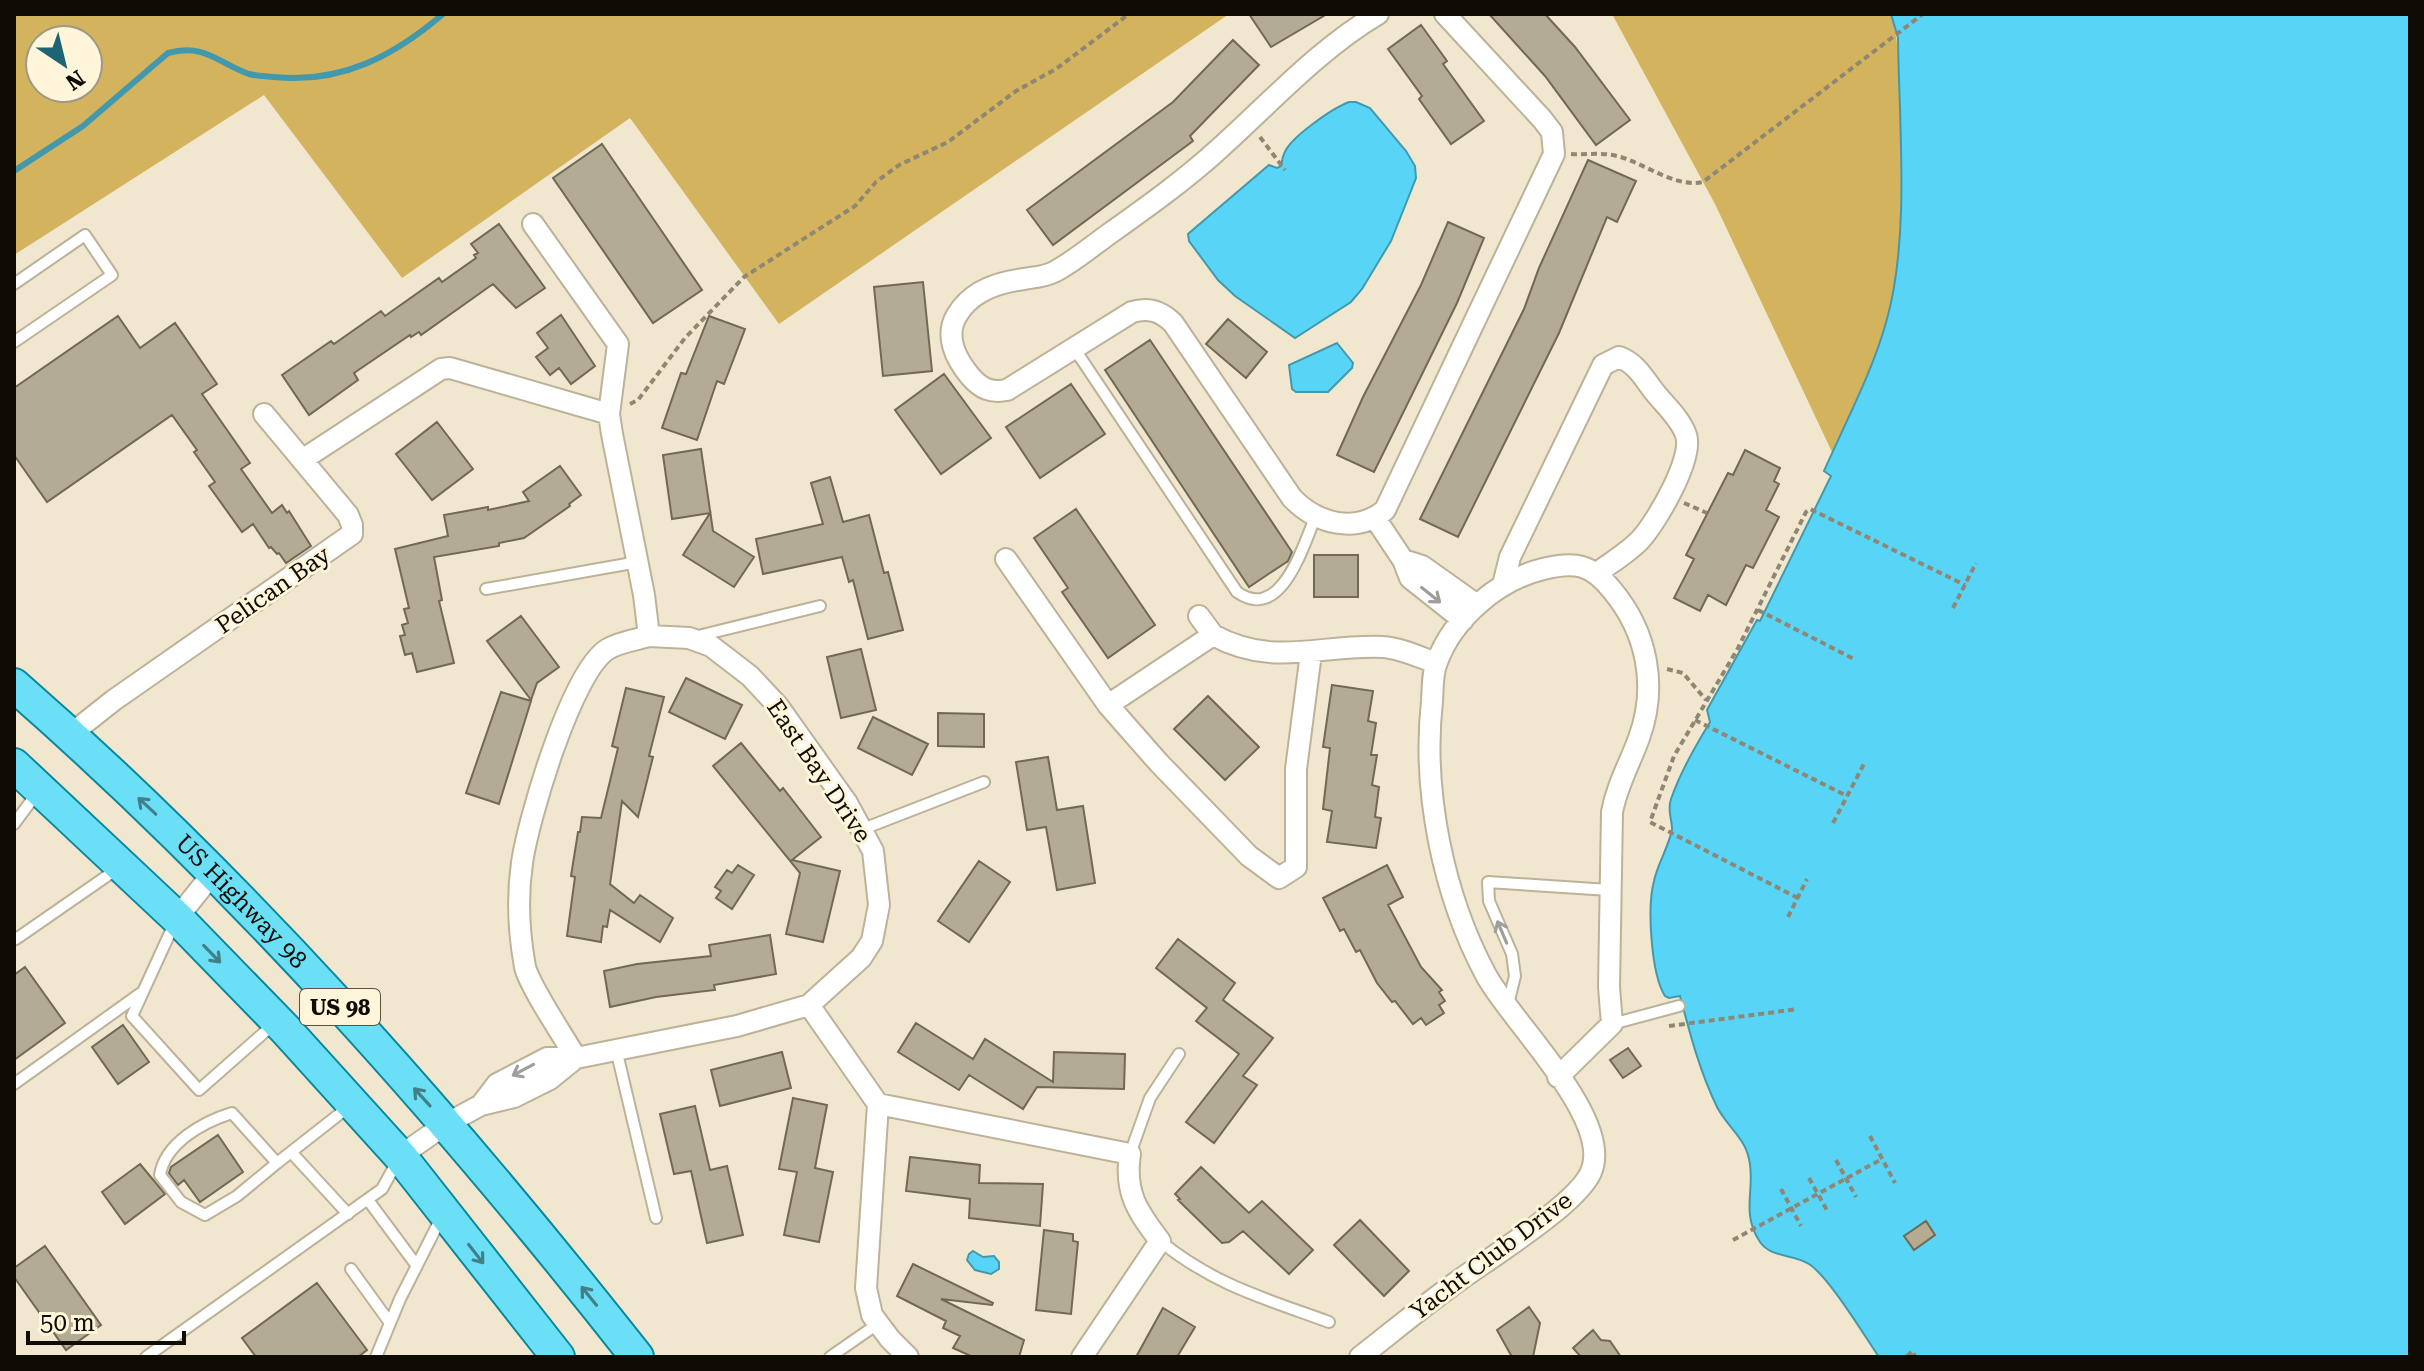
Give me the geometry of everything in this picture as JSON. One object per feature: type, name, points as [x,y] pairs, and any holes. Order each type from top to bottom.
[{"type":"main road","name":"US Highway 98","points":[[14,685],[71,734],[214,872],[446,1124],[637,1357]]},
{"type":"main road","name":"US 98","points":[[14,765],[177,918],[277,1021],[400,1156],[558,1357]]},
{"type":"street","points":[[1378,14],[1321,55],[1173,188],[1051,274],[993,285],[979,293],[956,316],[951,333],[953,350],[964,368],[986,390],[995,392],[1020,383],[1132,312],[1142,309],[1165,315],[1292,498],[1315,518],[1328,522],[1359,523],[1375,518],[1385,510],[1554,154],[1552,132],[1542,119],[1445,14]]},
{"type":"street","points":[[533,224],[618,344],[609,414],[649,636]]},
{"type":"street","points":[[1503,585],[1510,557],[1603,365],[1619,357],[1629,361],[1681,424],[1687,437],[1688,452],[1649,529],[1632,547],[1597,573],[1616,594],[1641,637],[1648,667],[1647,708],[1640,736],[1618,786],[1612,812],[1609,890],[1612,1024],[1558,1077]]},
{"type":"street","points":[[302,460],[441,369],[450,368],[609,414]]},
{"type":"street","name":"Pelican Bay","points":[[71,734],[114,700],[352,534],[348,515],[264,414]]},
{"type":"street","points":[[1375,518],[1403,560],[1410,578],[1470,613]]},
{"type":"street","points":[[1006,559],[1108,705],[1249,856],[1279,878],[1296,867],[1296,769],[1311,653]]},
{"type":"street","name":"Yacht Club Drive","points":[[1360,1357],[1449,1287],[1556,1212],[1591,1173],[1593,1138],[1585,1117],[1487,977],[1457,908],[1435,813],[1430,766],[1430,716],[1436,663],[1470,613],[1503,585],[1542,569],[1570,565],[1597,573]]},
{"type":"street","points":[[1199,616],[1213,635],[1248,649],[1272,654],[1385,647],[1436,663]]},
{"type":"street","points":[[1108,705],[1213,635]]},
{"type":"street","name":"East Bay Drive","points":[[576,1058],[526,971],[519,929],[522,864],[532,817],[579,683],[606,650],[649,636],[689,638],[711,646],[750,676],[778,706],[863,829],[873,851],[879,905],[872,941],[861,958],[809,1005]]},
{"type":"street","points":[[177,918],[214,872]]},
{"type":"street","points":[[400,1156],[446,1124],[481,1105],[497,1084],[547,1058],[576,1058],[737,1026],[809,1005],[878,1104],[866,1288],[872,1315],[908,1357]]},
{"type":"street","points":[[878,1104],[1130,1154],[1127,1173],[1132,1199],[1160,1241],[1082,1357]]},
{"type":"lane","points":[[14,284],[85,235],[112,275],[14,342]]},
{"type":"lane","points":[[1074,348],[1237,592],[1255,600],[1265,598],[1282,586],[1296,563],[1315,518]]},
{"type":"lane","points":[[486,589],[638,562]]},
{"type":"lane","points":[[689,638],[820,606]]},
{"type":"lane","points":[[863,829],[984,782]]},
{"type":"lane","points":[[14,824],[40,788]]},
{"type":"lane","points":[[14,937],[16,939],[122,866]]},
{"type":"lane","points":[[1508,1006],[1515,976],[1512,954],[1489,901],[1488,882],[1609,890]]},
{"type":"lane","points":[[177,918],[132,1016],[199,1090],[277,1021]]},
{"type":"lane","points":[[14,1084],[143,992]]},
{"type":"lane","points":[[1612,1024],[1679,1006]]},
{"type":"lane","points":[[616,1049],[656,1218]]},
{"type":"lane","points":[[1130,1154],[1150,1098],[1179,1054]]},
{"type":"lane","points":[[277,1163],[232,1113],[213,1119],[181,1141],[163,1160],[160,1175],[181,1202],[205,1215],[237,1196],[353,1104]]},
{"type":"lane","points":[[291,1152],[348,1214]]},
{"type":"lane","points":[[146,1357],[382,1189],[400,1156]]},
{"type":"lane","points":[[368,1200],[417,1266]]},
{"type":"lane","points":[[376,1357],[444,1213]]},
{"type":"lane","points":[[1160,1241],[1194,1267],[1222,1282],[1329,1322]]},
{"type":"lane","points":[[351,1269],[390,1323]]},
{"type":"lane","points":[[830,1357],[879,1323]]},
{"type":"path","points":[[609,414],[638,400],[685,338],[744,277],[855,206],[876,182],[899,165],[948,142],[1016,91],[1056,69],[1129,14]]},
{"type":"path","points":[[1554,154],[1616,155],[1663,175],[1697,183],[1712,176],[1923,14]]},
{"type":"path","points":[[1265,143],[1285,170]]},
{"type":"path","points":[[1798,898],[1650,822],[1674,756],[1758,610],[1806,512],[1812,509],[1965,585]]},
{"type":"path","points":[[1953,608],[1976,563]]},
{"type":"path","points":[[1758,610],[1854,659]]},
{"type":"path","points":[[1648,667],[1683,673],[1706,700]]},
{"type":"path","points":[[1695,720],[1847,796]]},
{"type":"path","points":[[1833,823],[1865,762]]},
{"type":"path","points":[[1788,917],[1807,879]]},
{"type":"path","points":[[1687,1024],[1798,1009]]},
{"type":"path","points":[[1870,1136],[1895,1183]]},
{"type":"path","points":[[1733,1240],[1882,1159]]},
{"type":"path","points":[[1836,1160],[1856,1197]]},
{"type":"path","points":[[1809,1178],[1828,1212]]},
{"type":"path","points":[[1781,1189],[1801,1226]]},
{"type":"path","points":[[1907,1356],[1913,1351],[1915,1357]]},
{"type":"shaded area","points":[[14,14],[1229,14],[779,324],[630,118],[402,278],[264,95],[14,255]]},
{"type":"shaded area","points":[[1612,14],[1891,14],[1899,78],[1901,192],[1897,268],[1888,317],[1877,352],[1832,452],[1715,204]]},
{"type":"water","points":[[1891,14],[2410,14],[2410,1357],[1879,1357],[1836,1293],[1817,1271],[1803,1261],[1770,1251],[1754,1231],[1747,1151],[1711,1094],[1680,996],[1665,996],[1660,986],[1652,940],[1652,893],[1672,829],[1671,799],[1710,722],[1707,710],[1757,620],[1760,621],[1831,476],[1824,471],[1867,377],[1887,319],[1899,252],[1902,180],[1898,38]]},
{"type":"water","points":[[1349,102],[1370,108],[1406,151],[1415,166],[1416,178],[1391,241],[1362,289],[1351,302],[1295,338],[1235,296],[1218,280],[1189,241],[1188,234],[1269,165],[1281,166],[1284,154],[1294,140],[1323,117]]},
{"type":"water","points":[[1337,343],[1353,363],[1352,368],[1328,392],[1296,392],[1292,389],[1289,365]]},
{"type":"water","points":[[973,1251],[983,1257],[994,1256],[999,1262],[999,1269],[991,1274],[975,1270],[967,1260]]},
{"type":"building","points":[[1249,14],[1327,14],[1271,47]]},
{"type":"building","points":[[1489,14],[1545,14],[1575,47],[1630,120],[1596,145],[1545,76]]},
{"type":"building","points":[[1421,25],[1447,61],[1443,64],[1484,121],[1451,144],[1388,49]]},
{"type":"building","points":[[1233,40],[1259,65],[1190,136],[1193,141],[1053,245],[1027,210],[1173,102]]},
{"type":"building","points":[[602,144],[702,290],[653,323],[553,178]]},
{"type":"building","points":[[1588,160],[1636,181],[1617,222],[1607,217],[1559,333],[1458,537],[1420,519],[1524,309]]},
{"type":"building","points":[[1448,222],[1484,238],[1457,303],[1374,472],[1337,455],[1421,285]]},
{"type":"building","points":[[499,224],[545,288],[516,308],[493,284],[421,335],[419,332],[410,335],[354,373],[358,380],[309,415],[282,375],[381,311],[385,316],[439,278],[442,282],[476,258],[474,255],[478,253],[471,244]]},
{"type":"building","points":[[923,282],[932,371],[883,376],[874,287]]},
{"type":"building","points":[[561,315],[595,366],[571,384],[559,368],[550,375],[536,357],[548,348],[537,333]]},
{"type":"building","points":[[118,316],[140,348],[175,323],[217,384],[202,394],[250,463],[241,469],[272,513],[282,505],[287,513],[289,511],[311,546],[286,563],[279,553],[269,548],[253,524],[242,532],[209,486],[215,482],[172,415],[47,502],[14,455],[14,388]]},
{"type":"building","points":[[709,316],[745,329],[724,384],[717,381],[697,440],[662,428],[681,373],[686,374]]},
{"type":"building","points":[[1228,319],[1267,352],[1246,378],[1206,344]]},
{"type":"building","points":[[1150,340],[1292,552],[1288,561],[1249,587],[1105,370]]},
{"type":"building","points":[[944,374],[991,438],[941,474],[895,410]]},
{"type":"building","points":[[1071,384],[1105,434],[1040,478],[1006,427]]},
{"type":"building","points":[[437,422],[473,469],[432,500],[396,454]]},
{"type":"building","points":[[701,449],[713,531],[754,557],[734,587],[683,555],[710,513],[672,519],[663,455]]},
{"type":"building","points":[[1745,450],[1780,468],[1774,481],[1779,484],[1766,510],[1779,517],[1753,568],[1746,565],[1726,605],[1708,595],[1700,611],[1674,598],[1694,559],[1686,555],[1728,473],[1733,475]]},
{"type":"building","points":[[560,466],[581,495],[570,506],[524,538],[499,543],[499,546],[434,557],[442,600],[439,601],[454,663],[417,672],[412,653],[405,655],[400,636],[405,635],[402,625],[408,623],[404,609],[409,608],[395,549],[448,536],[444,515],[529,501],[523,492]]},
{"type":"building","points":[[830,477],[843,522],[869,515],[903,630],[868,639],[853,580],[849,582],[842,557],[763,574],[756,539],[823,524],[811,483]]},
{"type":"building","points":[[1076,509],[1155,625],[1108,658],[1062,592],[1068,588],[1034,538]]},
{"type":"building","points":[[1314,555],[1358,555],[1358,597],[1314,597]]},
{"type":"building","points":[[521,616],[559,667],[537,683],[531,700],[487,641]]},
{"type":"building","points":[[861,649],[876,710],[841,718],[827,657]]},
{"type":"building","points":[[686,678],[742,705],[725,739],[669,712]]},
{"type":"building","points":[[1332,685],[1373,691],[1368,721],[1376,723],[1371,755],[1377,755],[1372,785],[1379,787],[1375,817],[1381,818],[1376,848],[1327,842],[1332,811],[1323,809],[1330,748],[1323,747]]},
{"type":"building","points":[[626,688],[664,697],[638,817],[622,801],[610,884],[634,903],[640,895],[673,918],[660,942],[610,910],[607,927],[603,926],[601,942],[567,936],[578,832],[582,817],[601,818],[618,748],[612,746]]},
{"type":"building","points":[[501,692],[531,701],[499,804],[466,793]]},
{"type":"building","points":[[1208,696],[1259,747],[1225,780],[1174,729]]},
{"type":"building","points":[[938,713],[984,714],[984,747],[938,746]]},
{"type":"building","points":[[873,717],[928,744],[912,775],[858,748]]},
{"type":"building","points":[[741,743],[780,791],[783,788],[821,837],[792,860],[840,871],[823,942],[786,934],[800,873],[713,766]]},
{"type":"building","points":[[1048,757],[1057,810],[1083,806],[1095,883],[1057,890],[1046,827],[1027,830],[1016,762]]},
{"type":"building","points":[[979,861],[1010,882],[969,942],[938,921]]},
{"type":"building","points":[[738,865],[754,875],[732,909],[716,898],[721,891],[715,887],[727,870],[732,873]]},
{"type":"building","points":[[1387,865],[1403,897],[1388,905],[1421,967],[1442,990],[1439,992],[1445,1001],[1439,1005],[1444,1013],[1426,1025],[1421,1018],[1413,1024],[1395,1001],[1392,1002],[1377,983],[1360,950],[1356,952],[1344,929],[1340,931],[1323,898]]},
{"type":"building","points":[[770,935],[776,974],[714,985],[715,990],[656,997],[610,1007],[604,971],[711,956],[709,945]]},
{"type":"building","points":[[1178,939],[1235,983],[1223,1000],[1273,1038],[1243,1076],[1257,1085],[1214,1143],[1186,1122],[1239,1054],[1196,1021],[1207,1008],[1156,968]]},
{"type":"building","points":[[25,967],[65,1023],[14,1060],[14,975]]},
{"type":"building","points":[[916,1023],[973,1059],[985,1039],[1053,1082],[1054,1052],[1125,1054],[1124,1089],[1037,1087],[1023,1109],[969,1075],[959,1090],[898,1052]]},
{"type":"building","points":[[123,1025],[149,1062],[118,1084],[92,1047]]},
{"type":"building","points":[[1628,1048],[1641,1066],[1623,1078],[1610,1060]]},
{"type":"building","points":[[782,1052],[791,1088],[720,1106],[711,1070]]},
{"type":"building","points":[[793,1098],[827,1105],[815,1168],[833,1172],[819,1242],[784,1235],[797,1172],[779,1169]]},
{"type":"building","points":[[695,1106],[710,1170],[727,1166],[743,1235],[707,1243],[691,1171],[674,1174],[660,1114]]},
{"type":"building","points":[[218,1135],[243,1172],[200,1202],[184,1180],[178,1185],[169,1173],[171,1167]]},
{"type":"building","points":[[910,1157],[980,1165],[979,1183],[1043,1184],[1040,1226],[969,1218],[970,1199],[906,1191]]},
{"type":"building","points":[[140,1164],[165,1194],[125,1224],[102,1192]]},
{"type":"building","points":[[1201,1167],[1249,1213],[1262,1201],[1313,1250],[1289,1274],[1243,1231],[1229,1242],[1222,1243],[1175,1194]]},
{"type":"building","points":[[1360,1220],[1409,1271],[1384,1296],[1334,1245]]},
{"type":"building","points":[[1926,1221],[1935,1235],[1914,1250],[1904,1236]]},
{"type":"building","points":[[1044,1230],[1073,1234],[1073,1241],[1078,1242],[1071,1314],[1036,1310]]},
{"type":"building","points":[[45,1246],[101,1325],[66,1350],[14,1277],[14,1268]]},
{"type":"building","points":[[913,1264],[993,1303],[941,1299],[1024,1340],[1019,1357],[973,1357],[953,1348],[960,1336],[943,1328],[946,1321],[897,1296]]},
{"type":"building","points":[[317,1283],[367,1350],[358,1357],[256,1357],[242,1338]]},
{"type":"building","points":[[1529,1307],[1540,1323],[1533,1357],[1512,1357],[1497,1330]]},
{"type":"building","points":[[1163,1308],[1195,1327],[1177,1357],[1136,1357]]},
{"type":"building","points":[[1593,1330],[1601,1340],[1610,1341],[1621,1357],[1581,1357],[1573,1348]]},
{"type":"waterway","points":[[14,171],[83,126],[168,53],[202,52],[255,75],[322,76],[365,64],[386,54],[443,14]]}]
